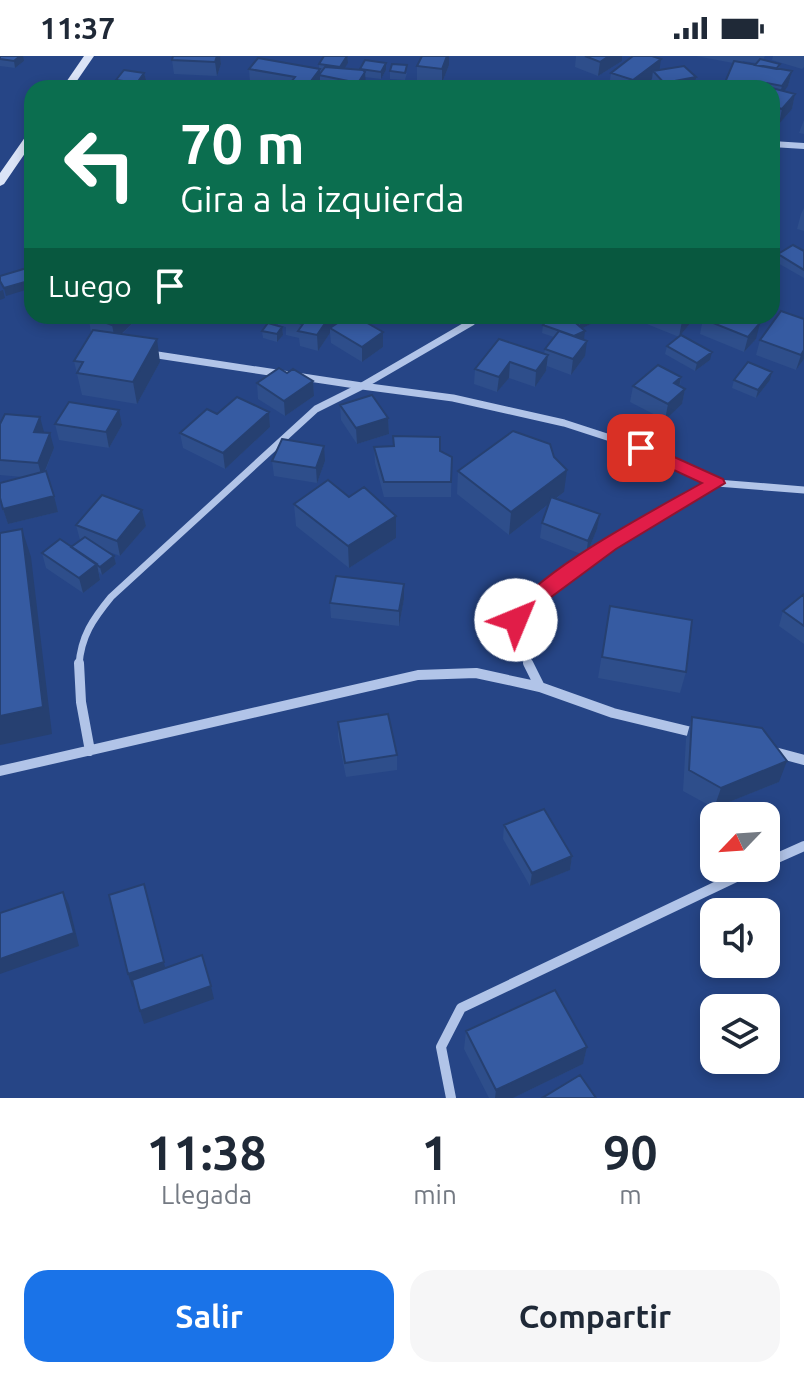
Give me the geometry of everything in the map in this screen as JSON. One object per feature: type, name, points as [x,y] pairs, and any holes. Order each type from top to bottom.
[{"type":"main road","points":[[72,80],[89,56]]},
{"type":"main road","points":[[0,182],[24,149]]},
{"type":"street","points":[[780,144],[804,146]]},
{"type":"street","points":[[90,751],[78,681],[80,649],[91,622],[111,597],[316,409],[468,324]]},
{"type":"street","points":[[146,353],[453,398],[564,423],[641,448],[717,483],[804,490]]},
{"type":"street","points":[[540,687],[518,637],[516,620],[524,607],[610,544],[717,483]]},
{"type":"street","points":[[0,771],[418,675],[476,673],[540,687],[613,713],[700,734]]},
{"type":"street","points":[[759,748],[804,760]]},
{"type":"street","points":[[780,857],[804,846]]},
{"type":"street","points":[[451,1098],[441,1047],[461,1008],[726,882]]},
{"type":"building","points":[[0,56],[20,56],[14,61],[0,59]]},
{"type":"building","points":[[173,56],[217,56],[215,62],[172,60]]},
{"type":"building","points":[[324,56],[347,56],[340,67],[319,64]]},
{"type":"building","points":[[422,56],[447,56],[442,69],[417,66]]},
{"type":"building","points":[[585,56],[609,56],[600,62]]},
{"type":"building","points":[[633,56],[661,59],[633,80],[611,73]]},
{"type":"building","points":[[258,58],[320,69],[312,80],[293,80],[295,77],[249,69]]},
{"type":"building","points":[[760,59],[780,64],[776,69],[755,65]]},
{"type":"building","points":[[365,60],[386,63],[381,72],[360,69]]},
{"type":"building","points":[[734,61],[792,71],[782,86],[780,80],[726,80]]},
{"type":"building","points":[[392,64],[407,65],[405,73],[390,71]]},
{"type":"building","points":[[684,66],[696,77],[661,80],[653,71]]},
{"type":"building","points":[[325,67],[365,72],[360,80],[319,75]]},
{"type":"building","points":[[124,70],[144,73],[139,80],[116,80]]},
{"type":"building","points":[[780,90],[795,94],[782,109]]},
{"type":"building","points":[[793,245],[804,251],[804,270],[780,255]]},
{"type":"building","points":[[24,269],[24,282],[4,288],[0,276]]},
{"type":"building","points":[[780,312],[804,319],[804,350],[801,355],[760,340],[772,324],[780,324]]},
{"type":"building","points":[[267,324],[282,327],[277,334],[262,331]]},
{"type":"building","points":[[303,324],[325,324],[317,335],[298,331]]},
{"type":"building","points":[[336,324],[369,324],[383,332],[362,347],[330,328]]},
{"type":"building","points":[[577,324],[585,331],[574,336],[543,325]]},
{"type":"building","points":[[716,324],[759,324],[748,337]]},
{"type":"building","points":[[93,330],[157,339],[133,382],[77,373],[83,362],[74,361]]},
{"type":"building","points":[[559,331],[587,341],[573,359],[545,349]]},
{"type":"building","points":[[681,335],[712,352],[697,363],[667,346]]},
{"type":"building","points":[[499,339],[548,355],[536,371],[510,362],[499,377],[475,369]]},
{"type":"building","points":[[748,362],[772,372],[758,390],[734,380]]},
{"type":"building","points":[[658,365],[681,377],[674,383],[685,389],[668,404],[633,386]]},
{"type":"building","points":[[279,368],[287,373],[293,369],[313,381],[284,401],[257,383]]},
{"type":"building","points":[[372,395],[388,418],[356,428],[340,405]]},
{"type":"building","points":[[237,397],[269,412],[223,453],[180,433],[207,409],[217,414]]},
{"type":"building","points":[[69,402],[119,410],[106,432],[55,424]]},
{"type":"building","points":[[5,414],[40,417],[34,432],[50,433],[38,463],[0,460],[0,424]]},
{"type":"building","points":[[513,431],[550,444],[554,457],[567,470],[511,512],[458,471]]},
{"type":"building","points":[[393,436],[440,437],[440,451],[452,457],[451,482],[384,482],[374,447],[394,446]]},
{"type":"building","points":[[282,439],[324,446],[316,468],[272,461]]},
{"type":"building","points":[[46,471],[54,496],[3,509],[0,483]]},
{"type":"building","points":[[328,480],[349,497],[364,487],[396,516],[348,546],[294,504]]},
{"type":"building","points":[[102,495],[142,510],[117,541],[76,525]]},
{"type":"building","points":[[551,497],[600,514],[588,541],[542,523]]},
{"type":"building","points":[[22,529],[43,707],[0,716],[0,533]]},
{"type":"building","points":[[85,537],[114,556],[100,567],[71,547]]},
{"type":"building","points":[[60,539],[97,564],[79,578],[42,553]]},
{"type":"building","points":[[336,576],[404,584],[399,611],[330,603]]},
{"type":"building","points":[[804,594],[804,626],[783,611]]},
{"type":"building","points":[[610,606],[692,620],[686,672],[602,657]]},
{"type":"building","points":[[388,714],[397,755],[345,763],[338,722]]},
{"type":"building","points":[[692,717],[762,728],[787,761],[721,788],[689,770]]},
{"type":"building","points":[[544,809],[572,856],[532,873],[504,825]]},
{"type":"building","points":[[144,884],[164,962],[128,974],[109,895]]},
{"type":"building","points":[[63,892],[74,933],[0,959],[0,913]]},
{"type":"building","points":[[202,955],[211,986],[140,1011],[132,980]]},
{"type":"building","points":[[555,990],[587,1047],[496,1090],[466,1031]]},
{"type":"building","points":[[580,1075],[596,1098],[542,1098]]},
{"type":"route","points":[[516,620],[524,607],[610,544],[717,483],[641,448]]}]
